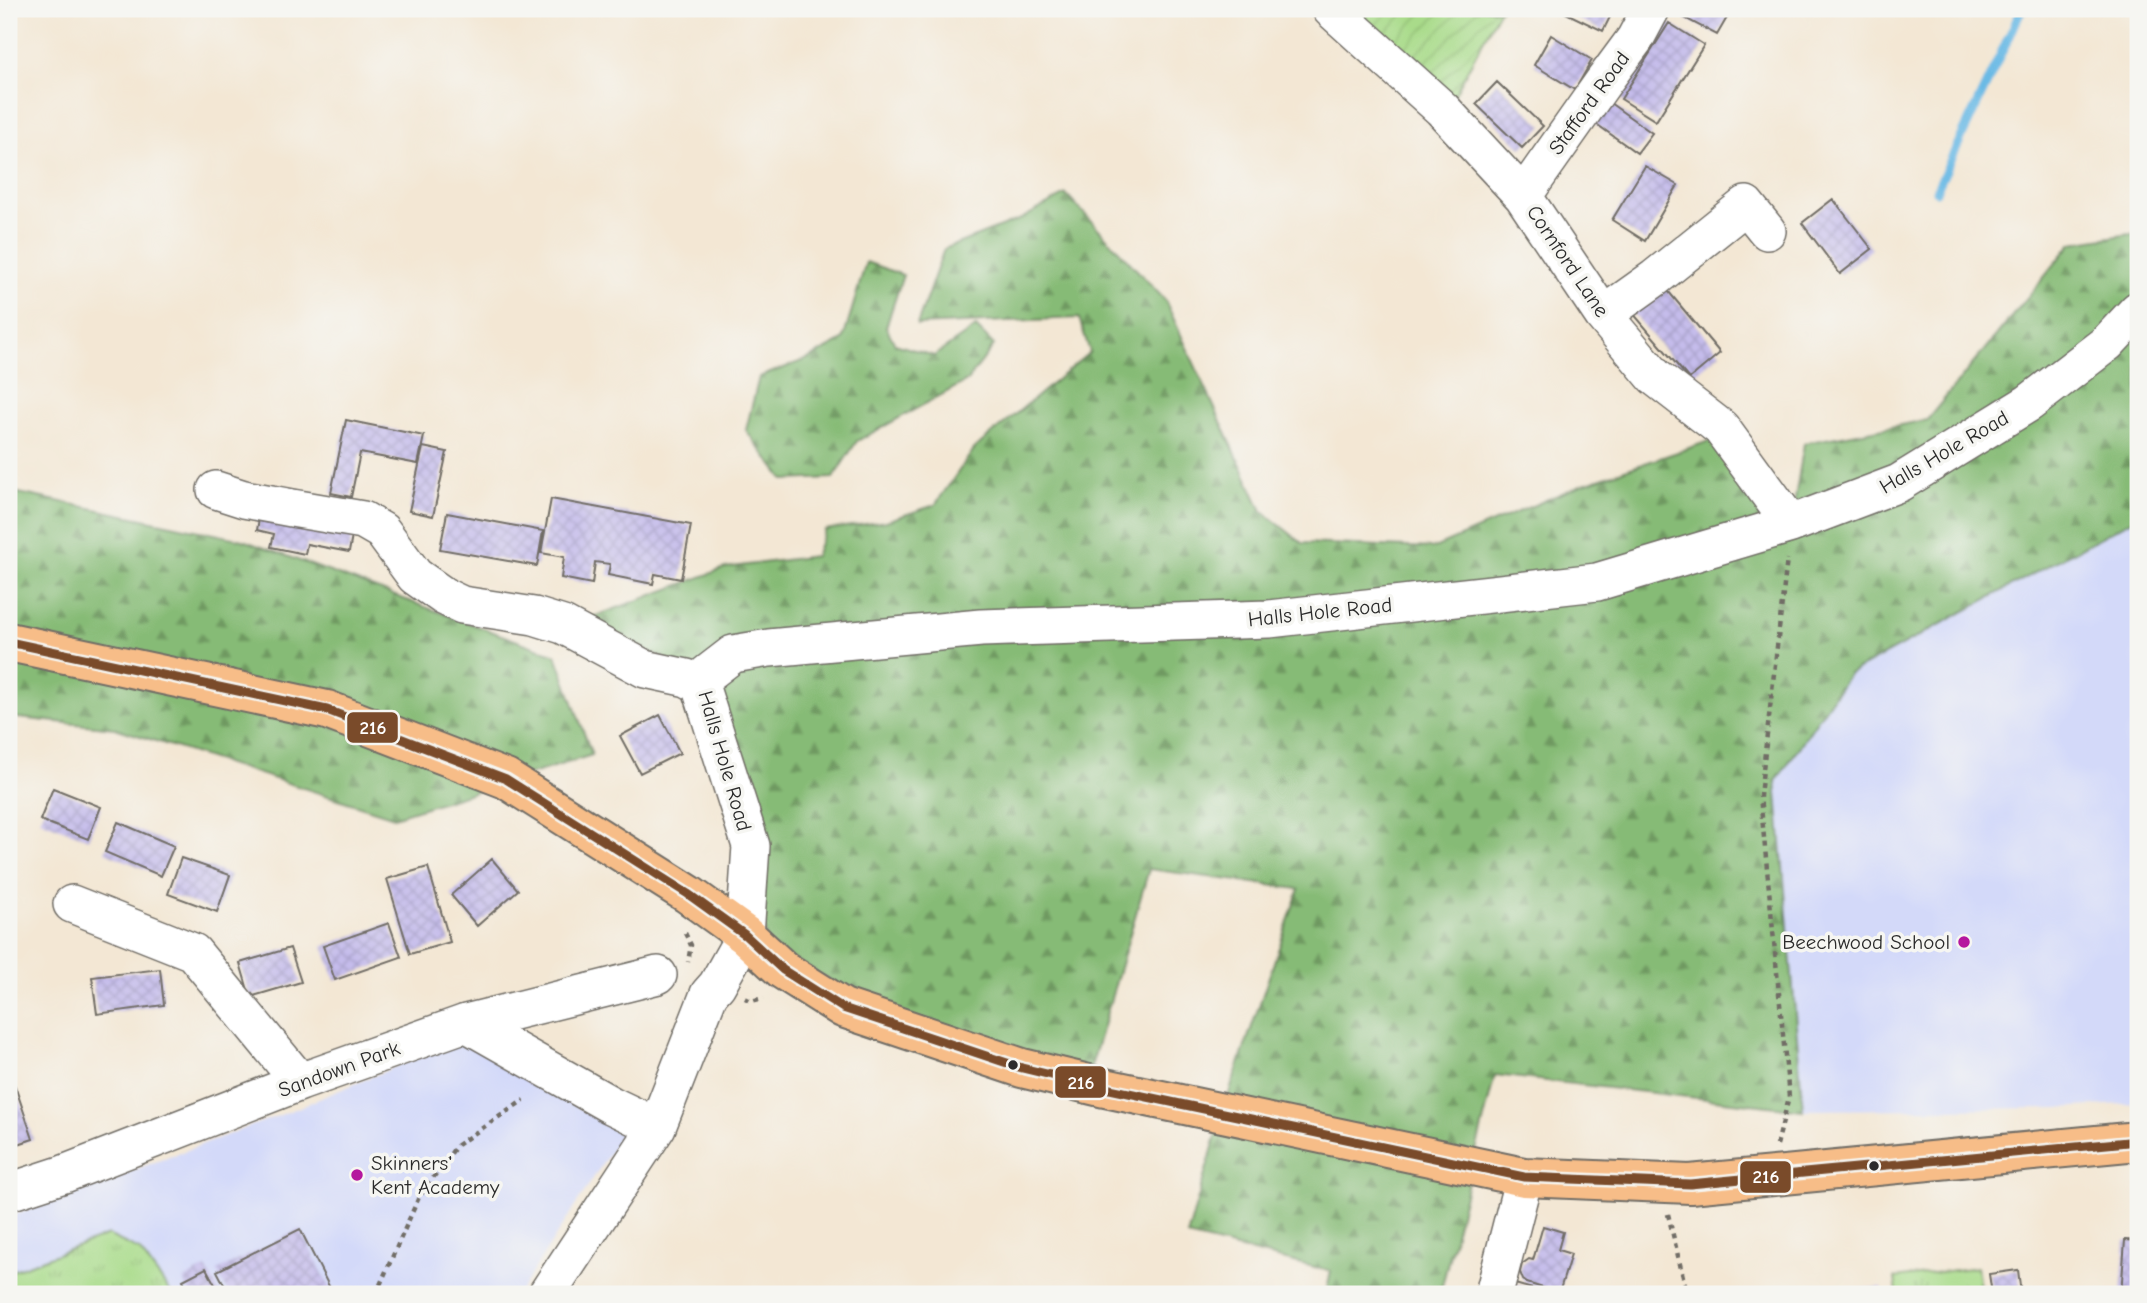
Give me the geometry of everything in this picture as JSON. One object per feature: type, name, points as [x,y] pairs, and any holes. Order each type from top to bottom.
[{"type":"main road","points":[[9,642],[327,710],[506,779],[688,894],[745,935],[783,970],[844,1008],[1022,1068],[1524,1177],[1690,1184],[2138,1141]]},
{"type":"street","name":"Cornford Lane","points":[[1331,9],[1443,109],[1523,195],[1603,315],[1655,377],[1721,428],[1791,524]]},
{"type":"street","name":"Stafford Road","points":[[1523,195],[1636,39],[1651,9]]},
{"type":"street","points":[[1603,315],[1655,278],[1746,205],[1767,231]]},
{"type":"street","name":"Halls Hole Road","points":[[745,935],[751,846],[700,685],[707,674],[733,654],[769,648],[981,628],[1269,619],[1597,582],[1791,524],[1899,483],[2029,403],[2107,343],[2138,310]]},
{"type":"street","points":[[216,490],[292,509],[363,520],[382,531],[415,576],[445,597],[462,605],[534,616],[563,625],[645,669],[687,678],[700,685]]},
{"type":"street","points":[[72,904],[193,953],[300,1082]]},
{"type":"street","points":[[547,1294],[657,1127],[709,994],[717,985],[745,935]]},
{"type":"street","name":"Sandown Park","points":[[9,1192],[64,1174],[300,1082],[466,1023],[658,975]]},
{"type":"street","points":[[466,1023],[611,1105],[657,1127]]},
{"type":"street","points":[[1494,1294],[1524,1177]]},
{"type":"path","points":[[1769,1176],[1789,1097],[1760,796],[1791,524]]},
{"type":"path","points":[[681,926],[691,945],[687,967],[717,985],[751,1000],[775,996]]},
{"type":"path","points":[[376,1294],[419,1197],[457,1145],[524,1100]]},
{"type":"path","points":[[1666,1207],[1689,1294]]},
{"type":"path","points":[[9,1292],[15,1294]]},
{"type":"shaded area","name":"Beechwood School","points":[[2138,517],[2138,1103],[2060,1108],[1803,1110],[1776,781],[1849,674]]},
{"type":"shaded area","name":"Skinners' Kent Academy","points":[[464,1038],[622,1134],[518,1294],[9,1294],[9,1217],[283,1114]]},
{"type":"green space","points":[[1345,9],[1500,9],[1449,105]]},
{"type":"green space","points":[[1066,194],[1165,300],[1262,511],[1302,543],[1434,548],[1581,485],[1727,435],[1791,523],[1804,443],[1927,420],[2072,243],[2138,233],[2138,517],[1849,674],[1776,781],[1803,1110],[1495,1075],[1440,1294],[1326,1294],[1331,1271],[1187,1236],[1226,1102],[1299,889],[1149,869],[1088,1077],[907,1023],[768,945],[705,677],[582,621],[725,568],[815,556],[825,530],[886,521],[935,505],[975,448],[1090,352],[1079,318],[917,325],[944,249],[1021,219]]},
{"type":"green space","points":[[866,262],[903,275],[886,327],[895,344],[934,356],[976,327],[994,345],[967,381],[857,441],[833,478],[784,480],[746,430],[759,377],[810,358],[843,340]]},
{"type":"green space","points":[[9,491],[243,540],[556,655],[592,755],[394,817],[115,728],[9,717]]},
{"type":"green space","points":[[108,1235],[139,1250],[172,1294],[37,1294],[9,1286],[9,1272]]},
{"type":"green space","points":[[1977,1267],[1981,1294],[1897,1294],[1895,1278]]},
{"type":"building","points":[[1568,9],[1614,9],[1603,31],[1566,13]]},
{"type":"building","points":[[1678,9],[1732,9],[1717,35],[1675,13]]},
{"type":"building","points":[[1669,23],[1704,45],[1656,121],[1621,99]]},
{"type":"building","points":[[1551,35],[1592,60],[1575,90],[1534,65]]},
{"type":"building","points":[[1497,82],[1543,126],[1522,148],[1476,104]]},
{"type":"building","points":[[1610,103],[1652,133],[1637,153],[1595,123]]},
{"type":"building","points":[[1645,166],[1678,185],[1645,241],[1612,220]]},
{"type":"building","points":[[1833,199],[1872,249],[1840,274],[1802,223]]},
{"type":"building","points":[[1658,279],[1720,353],[1689,379],[1626,305]]},
{"type":"building","points":[[346,420],[424,436],[418,464],[360,453],[351,497],[331,493]]},
{"type":"building","points":[[423,447],[447,452],[433,516],[409,511]]},
{"type":"building","points":[[551,499],[691,525],[681,579],[655,574],[653,584],[608,575],[610,564],[595,562],[592,584],[561,578],[564,557],[541,553]]},
{"type":"building","points":[[261,508],[354,526],[349,552],[307,544],[305,554],[271,547],[274,534],[257,530]]},
{"type":"building","points":[[447,513],[543,531],[537,566],[440,549]]},
{"type":"building","points":[[660,715],[680,753],[640,773],[620,736]]},
{"type":"building","points":[[53,788],[101,807],[88,839],[40,820]]},
{"type":"building","points":[[118,822],[174,846],[161,876],[105,852]]},
{"type":"building","points":[[181,858],[230,875],[217,912],[168,894]]},
{"type":"building","points":[[492,859],[518,890],[477,926],[451,895]]},
{"type":"building","points":[[428,867],[450,942],[410,954],[387,879]]},
{"type":"building","points":[[389,923],[401,957],[335,980],[323,946]]},
{"type":"building","points":[[290,948],[301,982],[250,997],[240,963]]},
{"type":"building","points":[[160,969],[164,1005],[97,1014],[92,977]]},
{"type":"building","points":[[15,1086],[33,1139],[9,1147],[9,1088]]},
{"type":"building","points":[[1543,1226],[1563,1232],[1558,1250],[1571,1254],[1559,1293],[1527,1283],[1520,1272],[1522,1264],[1529,1259],[1533,1260]]},
{"type":"building","points":[[300,1229],[333,1294],[229,1294],[217,1271]]},
{"type":"building","points":[[2125,1240],[2138,1241],[2138,1294],[2121,1294]]},
{"type":"building","points":[[206,1268],[220,1294],[190,1294],[183,1280]]},
{"type":"building","points":[[2018,1270],[2021,1294],[1992,1294],[1989,1274]]},
{"type":"building","points":[[1515,1284],[1536,1290],[1534,1294],[1512,1294]]},
{"type":"building","points":[[1882,1287],[1883,1294],[1853,1294],[1852,1290]]},
{"type":"waterway","points":[[1936,191],[2022,9]]},
{"type":"transit line","name":"216","points":[[9,642],[327,710],[506,779],[688,894],[745,935],[783,970],[843,1008],[1022,1068],[1105,1088],[1524,1177],[1690,1184],[2138,1141]]},
{"type":"place","name":"Beechwood School","points":[[1964,942]]},
{"type":"place","name":"Skinners' Kent Academy","points":[[357,1175]]}]
